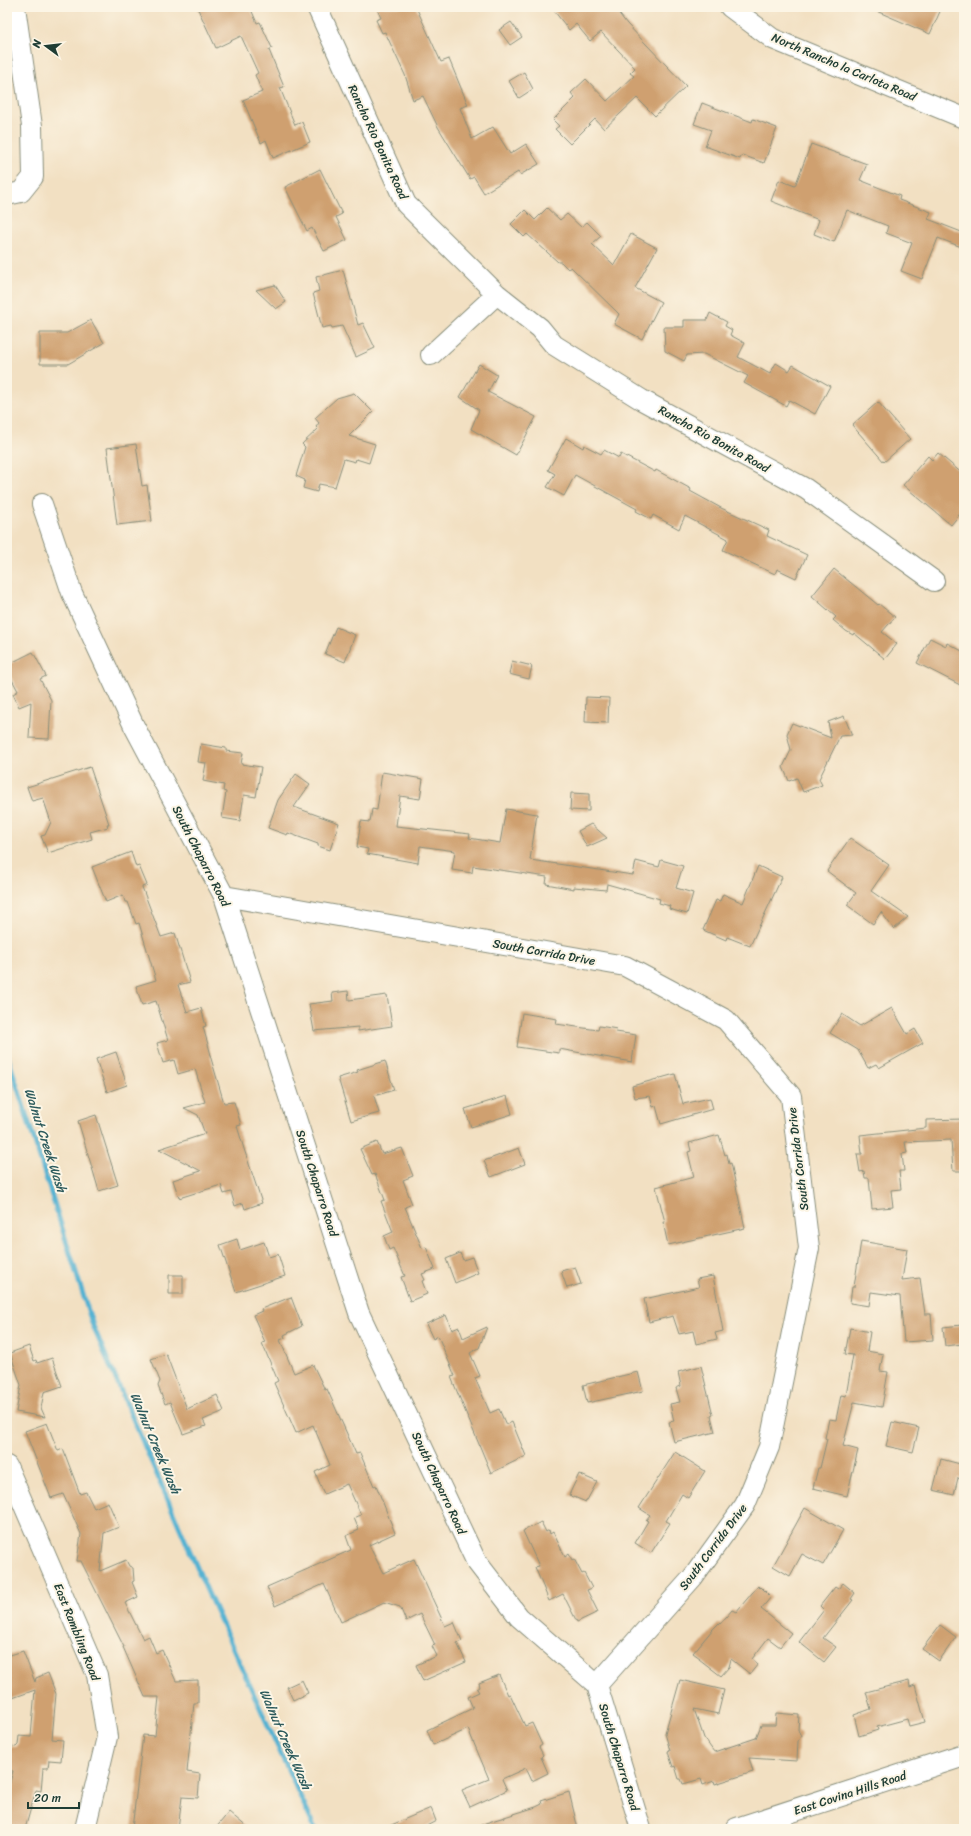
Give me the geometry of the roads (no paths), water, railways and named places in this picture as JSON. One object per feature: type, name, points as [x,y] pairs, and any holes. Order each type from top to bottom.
[{"type":"street","points":[[7,195],[21,192],[33,177],[32,126],[15,7]]},
{"type":"street","name":"Rancho Rio Bonita Road","points":[[317,7],[406,204],[496,294],[540,328],[554,345],[642,400],[806,490],[934,581]]},
{"type":"street","name":"North Rancho la Carlota Road","points":[[730,7],[773,39],[964,118]]},
{"type":"street","points":[[431,355],[496,294]]},
{"type":"street","name":"South Chaparro Road","points":[[42,504],[72,593],[134,726],[224,896],[358,1313],[476,1561],[519,1617],[597,1686],[641,1829]]},
{"type":"street","name":"South Corrida Drive","points":[[224,896],[625,966],[726,1020],[791,1096],[809,1248],[770,1447],[745,1505],[693,1577],[597,1686]]},
{"type":"street","name":"East Rambling Road","points":[[7,1466],[97,1675],[107,1737],[85,1829]]},
{"type":"street","name":"East Covina Hills Road","points":[[736,1829],[964,1755]]},
{"type":"waterway","name":"Walnut Creek Wash","points":[[7,1054],[93,1326],[208,1593],[315,1829]]}]
